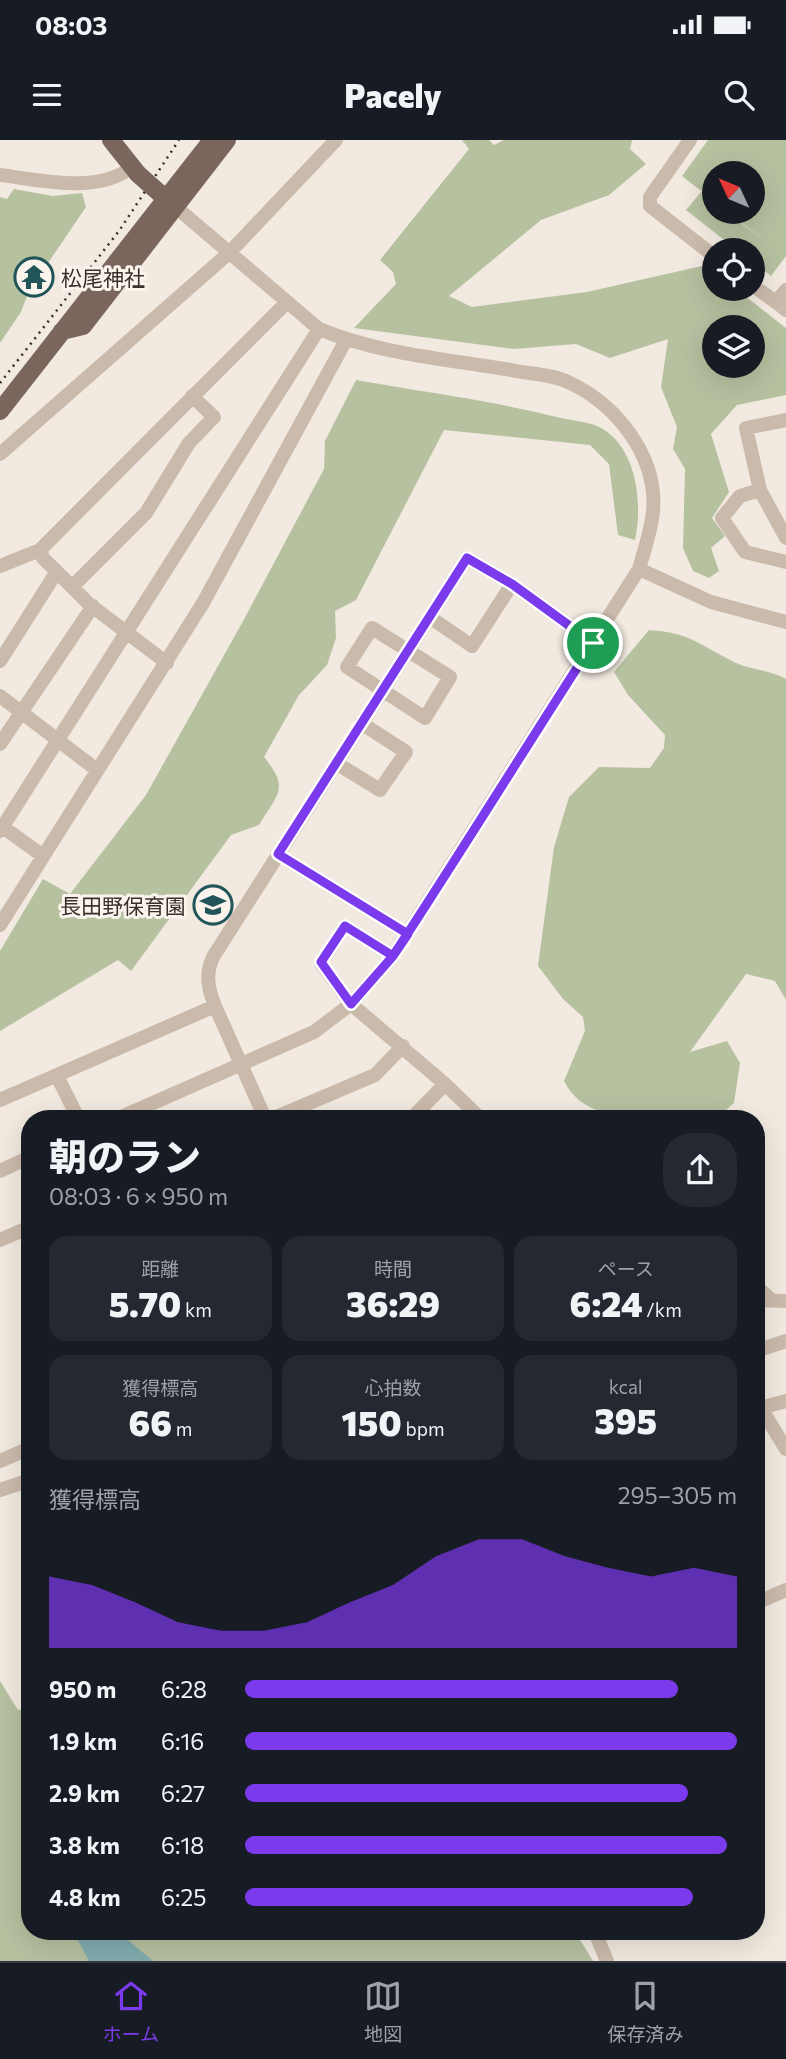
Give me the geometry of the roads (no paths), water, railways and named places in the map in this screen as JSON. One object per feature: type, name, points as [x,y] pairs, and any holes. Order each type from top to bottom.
[{"type":"main road","points":[[111,140],[134,171],[175,206]]},
{"type":"main road","points":[[0,411],[212,140]]},
{"type":"main road","points":[[62,331],[83,326],[227,140]]},
{"type":"street","points":[[0,454],[229,253],[336,140]]},
{"type":"street","points":[[690,140],[650,197],[650,206],[702,247]]},
{"type":"street","points":[[0,175],[69,183],[108,180],[134,171]]},
{"type":"street","points":[[137,1110],[314,1032],[351,1004],[393,956],[639,569],[653,511],[648,474],[639,447],[601,402],[566,381],[346,340],[319,329],[175,206]]},
{"type":"street","points":[[765,294],[781,306],[786,290]]},
{"type":"street","points":[[0,566],[40,550],[286,303]]},
{"type":"street","points":[[43,856],[1,828],[319,329]]},
{"type":"street","points":[[0,925],[203,603],[346,340]]},
{"type":"street","points":[[72,587],[146,513],[189,443],[214,417],[192,396]]},
{"type":"street","points":[[786,420],[747,428],[760,490],[786,538]]},
{"type":"street","points":[[760,490],[740,496],[723,518],[745,552],[786,562]]},
{"type":"street","points":[[40,550],[56,573],[93,607],[167,663]]},
{"type":"street","points":[[262,1110],[208,987],[210,963],[467,558],[512,584],[593,643]]},
{"type":"street","points":[[639,569],[711,602],[786,622]]},
{"type":"street","points":[[0,661],[56,573]]},
{"type":"street","points":[[431,618],[472,646],[512,584]]},
{"type":"street","points":[[0,744],[93,607]]},
{"type":"street","points":[[372,628],[450,677],[425,718],[383,691],[347,667],[372,628]]},
{"type":"street","points":[[0,632],[13,641]]},
{"type":"street","points":[[0,696],[97,770]]},
{"type":"street","points":[[336,763],[380,790],[406,752],[361,723]]},
{"type":"street","points":[[278,854],[408,934]]},
{"type":"street","points":[[393,956],[345,926],[321,962],[351,1004],[403,1046],[472,1110]]},
{"type":"street","points":[[0,1100],[215,1006]]},
{"type":"street","points":[[293,1110],[374,1075],[403,1046]]},
{"type":"street","points":[[57,1076],[74,1110]]},
{"type":"street","points":[[420,1110],[445,1084]]},
{"type":"street","points":[[0,1171],[21,1161]]},
{"type":"street","points":[[0,1240],[21,1231]]},
{"type":"street","points":[[765,1299],[786,1301]]},
{"type":"street","points":[[765,1348],[786,1341]]},
{"type":"street","points":[[765,1407],[786,1401]]},
{"type":"street","points":[[765,1415],[786,1449]]},
{"type":"street","points":[[0,1461],[21,1452]]},
{"type":"street","points":[[0,1490],[21,1483]]},
{"type":"street","points":[[765,1599],[786,1590]]},
{"type":"street","points":[[598,1940],[607,1961]]},
{"type":"water","points":[[78,1940],[128,1940],[153,1961],[89,1961]]},
{"type":"railway","points":[[0,383],[119,231],[179,140]]},
{"type":"place","name":"松尾神社","points":[[34,277]]},
{"type":"place","name":"長田野保育園","points":[[213,905]]}]
